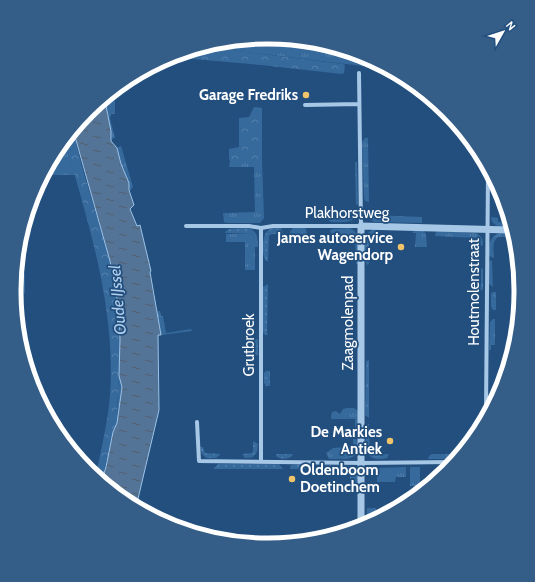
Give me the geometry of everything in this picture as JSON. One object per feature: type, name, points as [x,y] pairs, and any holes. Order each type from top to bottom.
[{"type":"street","name":"Zaagmolenpad","points":[[359,73],[361,226],[361,519]]},
{"type":"street","points":[[305,105],[359,104]]},
{"type":"street","name":"Houtmolenstraat","points":[[486,405],[486,229],[488,180]]},
{"type":"street","name":"Plakhorstweg","points":[[186,226],[249,226],[261,228],[273,226],[361,226],[507,230]]},
{"type":"street","name":"Grutbroek","points":[[261,228],[261,462]]},
{"type":"street","points":[[197,422],[198,461],[362,463],[445,462]]},
{"type":"green space","points":[[251,45],[284,45],[316,49],[362,63],[363,66],[220,49]]},
{"type":"green space","points":[[220,49],[345,65],[344,73],[342,74],[187,58]]},
{"type":"green space","points":[[117,95],[117,98],[115,98],[115,114],[111,114],[110,118],[115,138],[112,139],[106,105]]},
{"type":"green space","points":[[254,107],[262,108],[262,160],[230,160],[229,149],[239,147],[239,118],[249,117]]},
{"type":"green space","points":[[75,137],[111,265],[119,310],[120,352],[117,423],[112,437],[104,475],[97,469],[110,395],[111,363],[109,331],[99,268],[67,148]]},
{"type":"green space","points":[[365,138],[368,138],[369,202],[365,201],[364,198],[362,142]]},
{"type":"green space","points":[[121,146],[133,187],[130,191],[116,148]]},
{"type":"green space","points":[[67,148],[75,175],[51,175],[54,168]]},
{"type":"green space","points":[[230,160],[262,160],[264,218],[260,223],[224,222],[223,213],[255,212],[254,167],[229,167]]},
{"type":"green space","points":[[355,162],[357,162],[358,204],[356,205]]},
{"type":"green space","points":[[356,211],[358,214],[350,221],[331,222],[327,219],[327,216],[350,216]]},
{"type":"green space","points":[[367,211],[372,215],[422,217],[422,223],[375,222],[366,218],[365,212]]},
{"type":"green space","points":[[491,217],[498,218],[498,222],[505,223],[506,227],[495,225]]},
{"type":"green space","points":[[246,228],[255,232],[258,240],[258,247],[255,247],[255,237],[252,233],[225,233],[229,229]]},
{"type":"green space","points":[[272,228],[281,228],[283,233],[272,234],[269,236],[268,261],[266,261],[263,252],[263,241],[266,232]]},
{"type":"green space","points":[[293,228],[304,228],[306,229],[307,234],[290,235]]},
{"type":"green space","points":[[349,228],[353,230],[358,238],[358,264],[356,264],[355,236],[332,236],[330,231],[332,229]]},
{"type":"green space","points":[[373,229],[376,229],[376,234],[369,235],[368,265],[364,261],[365,235]]},
{"type":"green space","points":[[414,231],[424,231],[426,235],[427,247],[415,247],[416,233],[412,233]]},
{"type":"green space","points":[[436,232],[476,233],[483,240],[483,244],[481,246],[477,246],[477,238],[435,236]]},
{"type":"green space","points":[[252,233],[255,237],[255,270],[245,270],[245,242],[226,242],[226,234]]},
{"type":"green space","points":[[504,233],[508,237],[498,237],[494,242],[494,258],[489,256],[489,246],[495,235]]},
{"type":"green space","points":[[491,260],[493,287],[489,284],[489,262]]},
{"type":"green space","points":[[481,268],[483,269],[483,289],[481,291],[476,291],[477,283],[481,283]]},
{"type":"green space","points":[[22,274],[25,274],[25,293],[22,293]]},
{"type":"green space","points":[[268,284],[268,335],[265,335],[263,332],[263,287]]},
{"type":"green space","points":[[115,286],[121,320],[123,372],[119,423],[114,430],[117,423],[120,339],[119,310]]},
{"type":"green space","points":[[496,292],[496,310],[493,310],[491,307],[491,293]]},
{"type":"green space","points":[[157,311],[160,311],[161,316],[163,316],[166,333],[191,329],[192,331],[161,335]]},
{"type":"green space","points":[[495,319],[495,345],[491,345],[491,350],[489,350],[490,322]]},
{"type":"green space","points":[[255,338],[258,340],[258,354],[256,356],[255,351],[251,351],[251,344],[255,344]]},
{"type":"green space","points":[[369,360],[369,418],[365,415],[366,361]]},
{"type":"green space","points":[[266,371],[270,371],[270,386],[266,386],[264,383],[264,373]]},
{"type":"green space","points":[[354,408],[358,411],[358,432],[355,432],[355,419],[331,419],[332,412],[336,411],[340,414],[343,409]]},
{"type":"green space","points":[[368,424],[370,452],[374,455],[389,454],[387,458],[373,458],[369,455],[366,445],[366,426]]},
{"type":"green space","points":[[353,439],[356,439],[358,445],[356,455],[348,459],[329,459],[326,453],[333,448],[345,447],[345,453],[353,453]]},
{"type":"green space","points":[[253,441],[258,444],[257,452],[253,457],[245,458],[242,454],[252,453]]},
{"type":"green space","points":[[200,447],[203,447],[205,453],[221,454],[216,458],[206,458],[202,454]]},
{"type":"green space","points":[[276,454],[293,454],[291,457],[284,459],[276,456]]},
{"type":"green space","points":[[432,454],[453,454],[448,459],[428,459]]},
{"type":"green space","points":[[218,464],[279,464],[283,469],[213,469]]},
{"type":"green space","points":[[303,464],[306,469],[290,469],[291,465]]},
{"type":"green space","points":[[322,465],[352,466],[358,474],[357,490],[350,491],[350,469],[318,469]]},
{"type":"green space","points":[[406,467],[406,477],[396,477],[395,482],[377,482],[377,468]]},
{"type":"green space","points":[[410,467],[420,467],[420,485],[410,486]]},
{"type":"green space","points":[[367,508],[376,508],[376,512],[367,517]]},
{"type":"water","points":[[106,105],[111,131],[111,141],[117,148],[121,164],[129,183],[129,190],[134,205],[130,209],[137,226],[140,225],[151,271],[161,335],[158,335],[159,410],[138,500],[117,487],[104,475],[113,432],[117,423],[122,387],[119,376],[119,310],[110,261],[75,137],[82,128]]},
{"type":"place","name":"Garage Fredriks","points":[[306,95]]},
{"type":"place","name":"James autoservice Wagendorp","points":[[401,247]]},
{"type":"place","name":"De Markies Antiek","points":[[390,441]]},
{"type":"place","name":"Oldenboom Doetinchem","points":[[292,479]]},
{"type":"water label","name":"Oude IJssel","points":[[117,300]]}]
